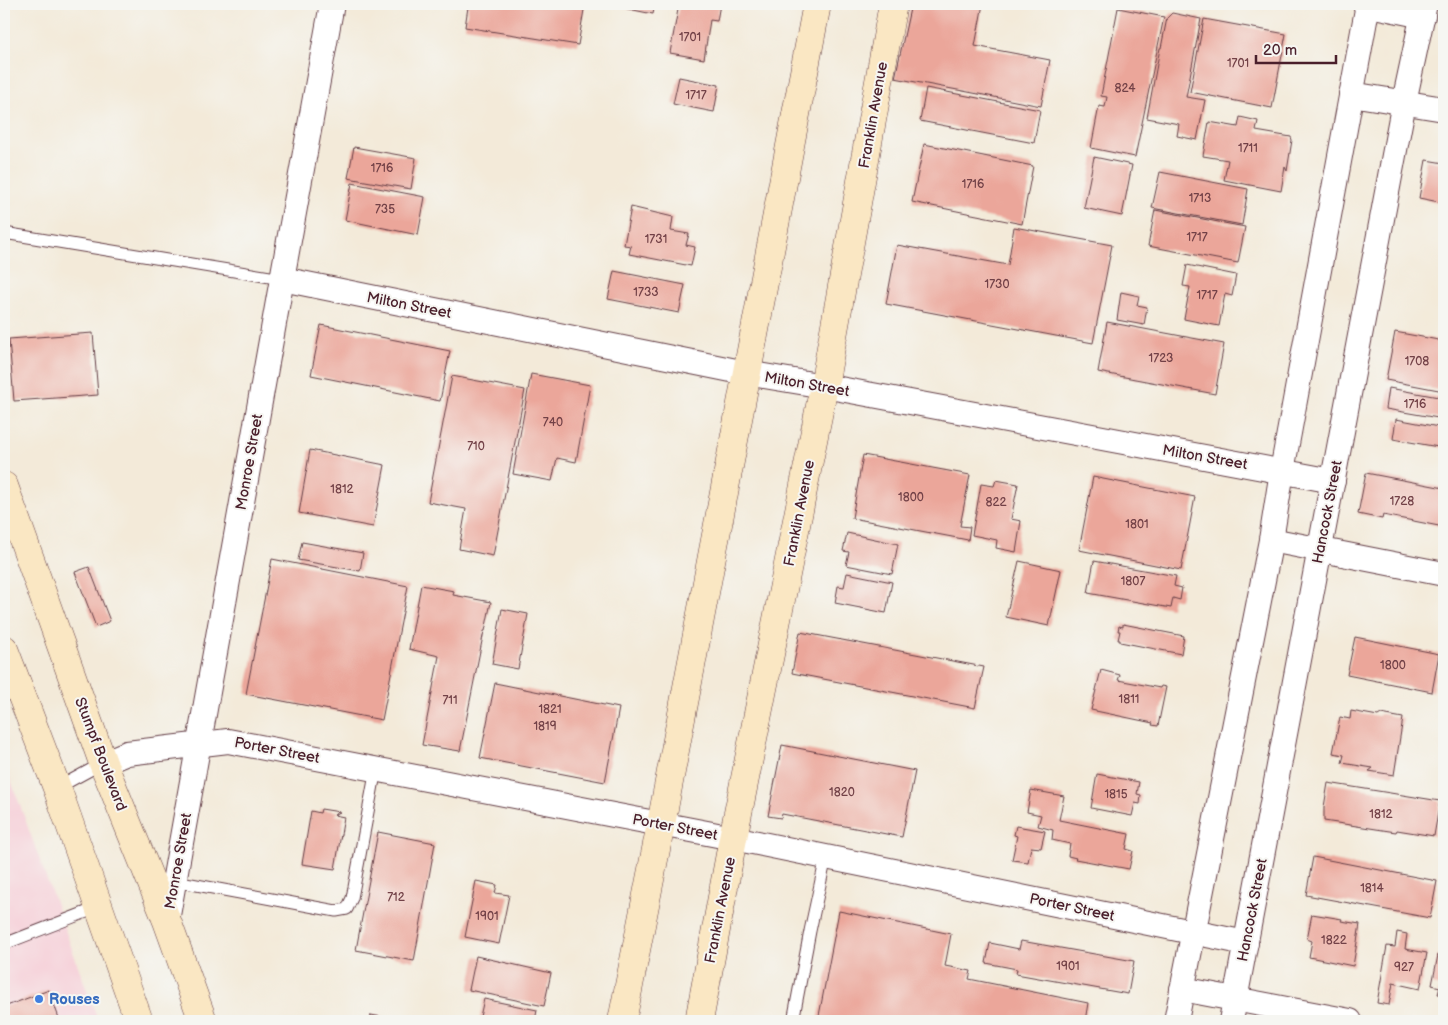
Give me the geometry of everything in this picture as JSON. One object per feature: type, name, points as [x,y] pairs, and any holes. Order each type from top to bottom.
[{"type":"main road","points":[[622,1021],[816,4]]},
{"type":"main road","name":"Franklin Avenue","points":[[698,1021],[824,386],[893,4]]},
{"type":"main road","name":"Stumpf Boulevard","points":[[4,486],[103,763],[168,921],[203,1021]]},
{"type":"main road","points":[[4,649],[57,788],[139,1021]]},
{"type":"street","name":"Monroe Street","points":[[168,921],[332,4]]},
{"type":"street","points":[[1176,1021],[1271,540],[1367,4],[1424,10]]},
{"type":"street","name":"Hancock Street","points":[[1233,1010],[1404,102],[1424,10]]},
{"type":"street","points":[[1351,94],[1444,109]]},
{"type":"street","name":"Milton Street","points":[[282,279],[746,373],[1333,481]]},
{"type":"street","points":[[1271,540],[1444,574]]},
{"type":"street","name":"Porter Street","points":[[103,763],[127,753],[228,741],[733,838],[1246,943]]},
{"type":"street","points":[[1182,990],[1233,1010],[1350,1021]]},
{"type":"lane","points":[[4,233],[282,279]]},
{"type":"lane","points":[[57,788],[103,763]]},
{"type":"lane","points":[[175,881],[336,911],[347,909],[352,898],[376,769]]},
{"type":"lane","points":[[793,1021],[826,857]]},
{"type":"lane","points":[[4,944],[99,907]]},
{"type":"shaded area","points":[[4,761],[98,1021],[4,1021]]},
{"type":"building","points":[[465,4],[585,4],[578,45],[465,27],[468,7]]},
{"type":"building","points":[[604,4],[655,4],[653,14]]},
{"type":"building","points":[[679,4],[720,4],[717,21],[710,20],[704,59],[670,53]]},
{"type":"building","points":[[911,4],[983,4],[975,46],[1050,60],[1041,106],[895,78]]},
{"type":"building","points":[[1118,8],[1164,17],[1135,157],[1091,148],[1099,106],[1105,107],[1107,97],[1101,96]]},
{"type":"building","points":[[1172,13],[1201,19],[1186,97],[1205,100],[1197,140],[1177,136],[1179,124],[1147,118],[1167,18]]},
{"type":"building","points":[[1204,19],[1286,34],[1272,108],[1190,92]]},
{"type":"building","points":[[679,77],[719,85],[714,112],[673,104]]},
{"type":"building","points":[[926,88],[1040,110],[1034,143],[920,121]]},
{"type":"building","points":[[1240,117],[1258,121],[1256,131],[1291,137],[1287,171],[1285,167],[1281,191],[1224,180],[1228,160],[1203,156],[1209,122],[1238,127]]},
{"type":"building","points":[[924,144],[1033,166],[1022,224],[912,202]]},
{"type":"building","points":[[354,147],[416,158],[411,189],[348,178]]},
{"type":"building","points":[[1094,157],[1132,165],[1122,216],[1084,208]]},
{"type":"building","points":[[1426,160],[1444,163],[1444,203],[1419,198]]},
{"type":"building","points":[[1160,172],[1248,189],[1242,225],[1152,208]]},
{"type":"building","points":[[352,183],[425,197],[418,235],[345,220]]},
{"type":"building","points":[[631,207],[673,217],[671,231],[689,234],[686,245],[695,247],[691,266],[629,254],[631,246],[624,245]]},
{"type":"building","points":[[1155,210],[1245,227],[1238,263],[1148,246]]},
{"type":"building","points":[[1014,227],[1112,245],[1093,343],[886,304],[897,245],[1008,265]]},
{"type":"building","points":[[1187,265],[1236,275],[1232,296],[1225,294],[1219,326],[1184,319],[1190,287],[1183,286]]},
{"type":"building","points":[[614,271],[685,285],[679,313],[608,299]]},
{"type":"building","points":[[1121,292],[1139,296],[1137,305],[1147,307],[1144,325],[1117,320]]},
{"type":"building","points":[[1107,322],[1224,344],[1215,394],[1098,372]]},
{"type":"building","points":[[321,325],[450,351],[440,401],[311,375]]},
{"type":"building","points":[[1395,332],[1444,341],[1444,391],[1386,380]]},
{"type":"building","points":[[93,333],[98,395],[14,401],[9,339]]},
{"type":"building","points":[[531,374],[590,385],[576,462],[557,458],[552,481],[513,474]]},
{"type":"building","points":[[452,376],[525,390],[493,556],[459,549],[466,509],[428,502]]},
{"type":"building","points":[[1389,388],[1444,398],[1444,419],[1386,409]]},
{"type":"building","points":[[1396,419],[1444,428],[1444,448],[1393,439]]},
{"type":"building","points":[[310,450],[385,465],[373,527],[299,513]]},
{"type":"building","points":[[863,455],[970,475],[960,526],[970,527],[968,540],[852,518]]},
{"type":"building","points":[[1366,473],[1444,488],[1444,527],[1383,515],[1382,519],[1358,514]]},
{"type":"building","points":[[1093,477],[1195,497],[1181,570],[1079,550]]},
{"type":"building","points":[[996,480],[1018,484],[1011,519],[1021,521],[1016,552],[996,548],[997,540],[972,535],[981,484],[994,486]]},
{"type":"building","points":[[847,533],[898,544],[892,574],[846,565],[849,552],[843,551]]},
{"type":"building","points":[[302,542],[363,553],[360,571],[298,560]]},
{"type":"building","points":[[272,559],[408,586],[382,720],[246,694]]},
{"type":"building","points":[[1019,561],[1061,570],[1049,626],[1006,617]]},
{"type":"building","points":[[1094,561],[1176,576],[1174,586],[1182,588],[1180,600],[1173,598],[1171,608],[1088,593]]},
{"type":"building","points":[[89,567],[110,621],[96,627],[75,572]]},
{"type":"building","points":[[847,573],[892,582],[886,613],[835,603],[838,586],[844,587]]},
{"type":"building","points":[[421,585],[454,591],[453,595],[491,602],[460,751],[422,745],[439,656],[409,649]]},
{"type":"building","points":[[502,609],[528,614],[518,669],[492,664]]},
{"type":"building","points":[[1123,624],[1184,636],[1181,654],[1120,642],[1118,640],[1120,631],[1118,631],[1119,626],[1123,627]]},
{"type":"building","points":[[800,632],[984,667],[975,708],[792,673]]},
{"type":"building","points":[[1355,637],[1439,654],[1432,692],[1347,675]]},
{"type":"building","points":[[1101,670],[1120,675],[1118,680],[1160,688],[1161,686],[1166,687],[1158,726],[1152,725],[1153,723],[1091,710]]},
{"type":"building","points":[[495,683],[619,708],[605,782],[480,758]]},
{"type":"building","points":[[1351,711],[1403,718],[1394,775],[1369,771],[1373,768],[1342,763],[1344,755],[1333,753],[1340,717],[1350,719]]},
{"type":"building","points":[[782,745],[915,771],[902,837],[782,814],[781,818],[768,816]]},
{"type":"building","points":[[1097,774],[1139,782],[1137,794],[1141,795],[1140,804],[1135,803],[1132,816],[1091,808]]},
{"type":"building","points":[[1328,783],[1440,801],[1434,836],[1324,821]]},
{"type":"building","points":[[1031,790],[1064,796],[1059,820],[1129,834],[1126,849],[1133,851],[1129,869],[1068,856],[1070,844],[1052,840],[1053,830],[1038,826],[1041,815],[1027,812]]},
{"type":"building","points":[[321,809],[340,812],[334,815],[344,817],[335,869],[302,864],[311,811],[320,813]]},
{"type":"building","points":[[1016,826],[1045,831],[1041,848],[1031,847],[1028,862],[1012,860],[1017,836],[1014,835]]},
{"type":"building","points":[[378,832],[435,843],[414,961],[356,950]]},
{"type":"building","points":[[1313,857],[1437,881],[1430,918],[1306,895]]},
{"type":"building","points":[[476,881],[497,885],[495,893],[509,895],[499,944],[465,937]]},
{"type":"building","points":[[839,911],[951,934],[945,966],[971,971],[969,979],[1088,1003],[1085,1021],[818,1021]]},
{"type":"building","points":[[1312,914],[1360,924],[1353,966],[1309,957],[1312,941],[1307,939]]},
{"type":"building","points":[[1397,932],[1407,934],[1405,949],[1427,953],[1420,989],[1393,983],[1389,1005],[1377,1003],[1387,946],[1395,947]]},
{"type":"building","points":[[1443,937],[1444,995],[1438,994],[1440,987],[1432,985]]},
{"type":"building","points":[[1021,941],[1134,961],[1128,994],[1016,974],[1017,969],[986,963],[990,943],[1019,949]]},
{"type":"building","points":[[476,956],[551,973],[544,1006],[469,990]]},
{"type":"building","name":"Rouses","points":[[49,990],[60,1021],[4,1021],[4,1007]]},
{"type":"building","points":[[484,999],[537,1010],[535,1021],[479,1021]]},
{"type":"building","points":[[371,1015],[398,1020],[398,1021],[370,1021]]},
{"type":"place","name":"Rouses","points":[[39,999]]}]
